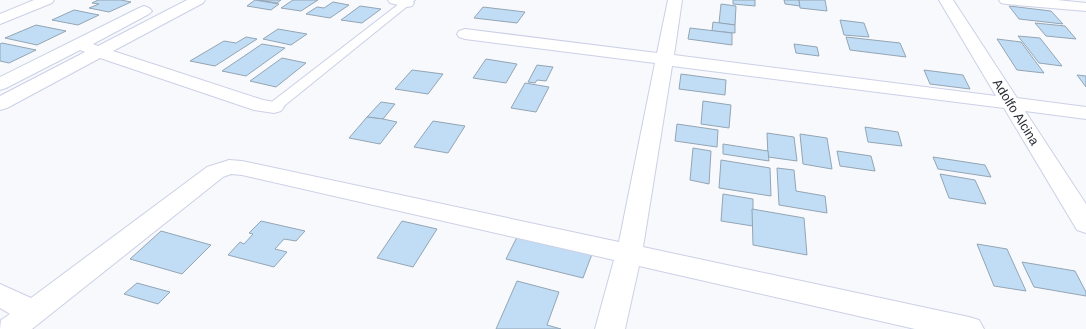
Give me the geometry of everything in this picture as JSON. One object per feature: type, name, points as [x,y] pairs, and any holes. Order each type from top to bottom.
[{"type":"street","points":[[0,19],[47,0]]},
{"type":"street","points":[[0,84],[167,0]]},
{"type":"street","points":[[0,104],[198,0]]},
{"type":"street","points":[[610,329],[629,254],[675,0]]},
{"type":"street","name":"Adolfo Alcina","points":[[946,0],[1086,224]]},
{"type":"street","points":[[1006,0],[1086,8]]},
{"type":"street","points":[[465,34],[1011,103],[1086,114]]},
{"type":"street","points":[[79,44],[261,106],[274,107]]},
{"type":"street","points":[[11,329],[215,172],[229,167],[242,168],[969,329]]},
{"type":"street","points":[[0,295],[32,312]]},
{"type":"lane","points":[[274,107],[404,1]]},
{"type":"building","points":[[98,0],[121,0],[131,2],[109,12],[89,8],[99,4],[92,3]]},
{"type":"building","points":[[255,0],[279,4],[271,10],[247,6]]},
{"type":"building","points":[[258,0],[281,0],[277,3]]},
{"type":"building","points":[[293,0],[318,0],[301,11],[281,8]]},
{"type":"building","points":[[733,0],[755,0],[755,6],[733,4]]},
{"type":"building","points":[[784,0],[799,0],[800,6],[785,4]]},
{"type":"building","points":[[799,0],[825,0],[827,11],[800,8]]},
{"type":"building","points":[[333,2],[349,5],[330,18],[306,14],[317,7],[324,8]]},
{"type":"building","points":[[721,4],[736,6],[735,25],[719,23]]},
{"type":"building","points":[[360,6],[381,9],[362,23],[341,20]]},
{"type":"building","points":[[1009,6],[1051,11],[1063,24],[1019,19]]},
{"type":"building","points":[[483,7],[525,12],[517,23],[474,18]]},
{"type":"building","points":[[74,10],[99,15],[78,25],[52,20]]},
{"type":"building","points":[[840,20],[864,23],[869,37],[844,35]]},
{"type":"building","points":[[713,22],[735,25],[735,33],[712,31]]},
{"type":"building","points":[[1035,23],[1065,26],[1076,39],[1046,36]]},
{"type":"building","points":[[36,25],[66,31],[37,45],[5,38]]},
{"type":"building","points":[[690,28],[732,33],[732,45],[688,39]]},
{"type":"building","points":[[278,29],[307,34],[291,45],[263,39]]},
{"type":"building","points":[[1018,36],[1040,38],[1062,66],[1039,63]]},
{"type":"building","points":[[246,37],[257,39],[215,66],[190,61],[224,41],[236,43]]},
{"type":"building","points":[[846,37],[900,43],[906,57],[850,50]]},
{"type":"building","points":[[997,39],[1021,42],[1044,73],[1017,70]]},
{"type":"building","points":[[2,43],[36,50],[9,63],[0,61],[0,44]]},
{"type":"building","points":[[262,44],[285,48],[246,76],[222,71]]},
{"type":"building","points":[[794,44],[817,47],[819,56],[796,53]]},
{"type":"building","points":[[282,58],[306,63],[276,87],[250,81]]},
{"type":"building","points":[[486,59],[517,64],[506,83],[473,78]]},
{"type":"building","points":[[537,65],[553,67],[546,81],[537,80],[535,83],[528,82]]},
{"type":"building","points":[[412,70],[443,74],[428,94],[395,89]]},
{"type":"building","points":[[924,70],[963,75],[970,89],[930,84]]},
{"type":"building","points":[[681,74],[726,80],[725,95],[679,89]]},
{"type":"building","points":[[1077,75],[1086,76],[1086,87]]},
{"type":"building","points":[[525,83],[549,87],[536,112],[511,108]]},
{"type":"building","points":[[703,101],[731,105],[729,128],[701,124]]},
{"type":"building","points":[[381,102],[395,104],[383,119],[367,117]]},
{"type":"building","points":[[367,117],[397,122],[380,144],[349,138]]},
{"type":"building","points":[[433,121],[465,126],[448,153],[414,147]]},
{"type":"building","points":[[677,124],[718,130],[717,147],[675,141]]},
{"type":"building","points":[[865,127],[898,132],[902,146],[868,142]]},
{"type":"building","points":[[767,133],[794,137],[797,161],[768,157]]},
{"type":"building","points":[[800,134],[827,138],[832,169],[803,164]]},
{"type":"building","points":[[723,144],[768,151],[769,161],[723,154]]},
{"type":"building","points":[[693,148],[711,151],[709,184],[690,180]]},
{"type":"building","points":[[837,151],[871,156],[875,171],[840,166]]},
{"type":"building","points":[[933,157],[985,165],[991,177],[938,169]]},
{"type":"building","points":[[721,160],[770,168],[771,196],[719,188]]},
{"type":"building","points":[[777,168],[794,170],[796,191],[825,196],[827,213],[779,205]]},
{"type":"building","points":[[940,174],[975,180],[986,204],[949,198]]},
{"type":"building","points":[[723,194],[753,199],[753,226],[721,221]]},
{"type":"building","points":[[752,209],[804,218],[807,255],[753,245]]},
{"type":"building","points":[[261,221],[305,231],[296,241],[284,239],[275,249],[287,252],[274,267],[228,255],[240,242],[244,244],[253,234],[249,233]]},
{"type":"building","points":[[402,221],[437,229],[413,267],[377,258]]},
{"type":"building","points":[[161,231],[211,245],[182,274],[130,259]]},
{"type":"building","points":[[517,237],[592,254],[583,278],[506,259]]},
{"type":"building","points":[[977,244],[1007,249],[1026,291],[994,286]]},
{"type":"building","points":[[1022,262],[1075,271],[1086,292],[1086,296],[1034,287]]},
{"type":"building","points":[[517,281],[559,292],[547,325],[561,329],[496,329]]},
{"type":"building","points":[[137,283],[170,292],[158,304],[124,294]]}]
